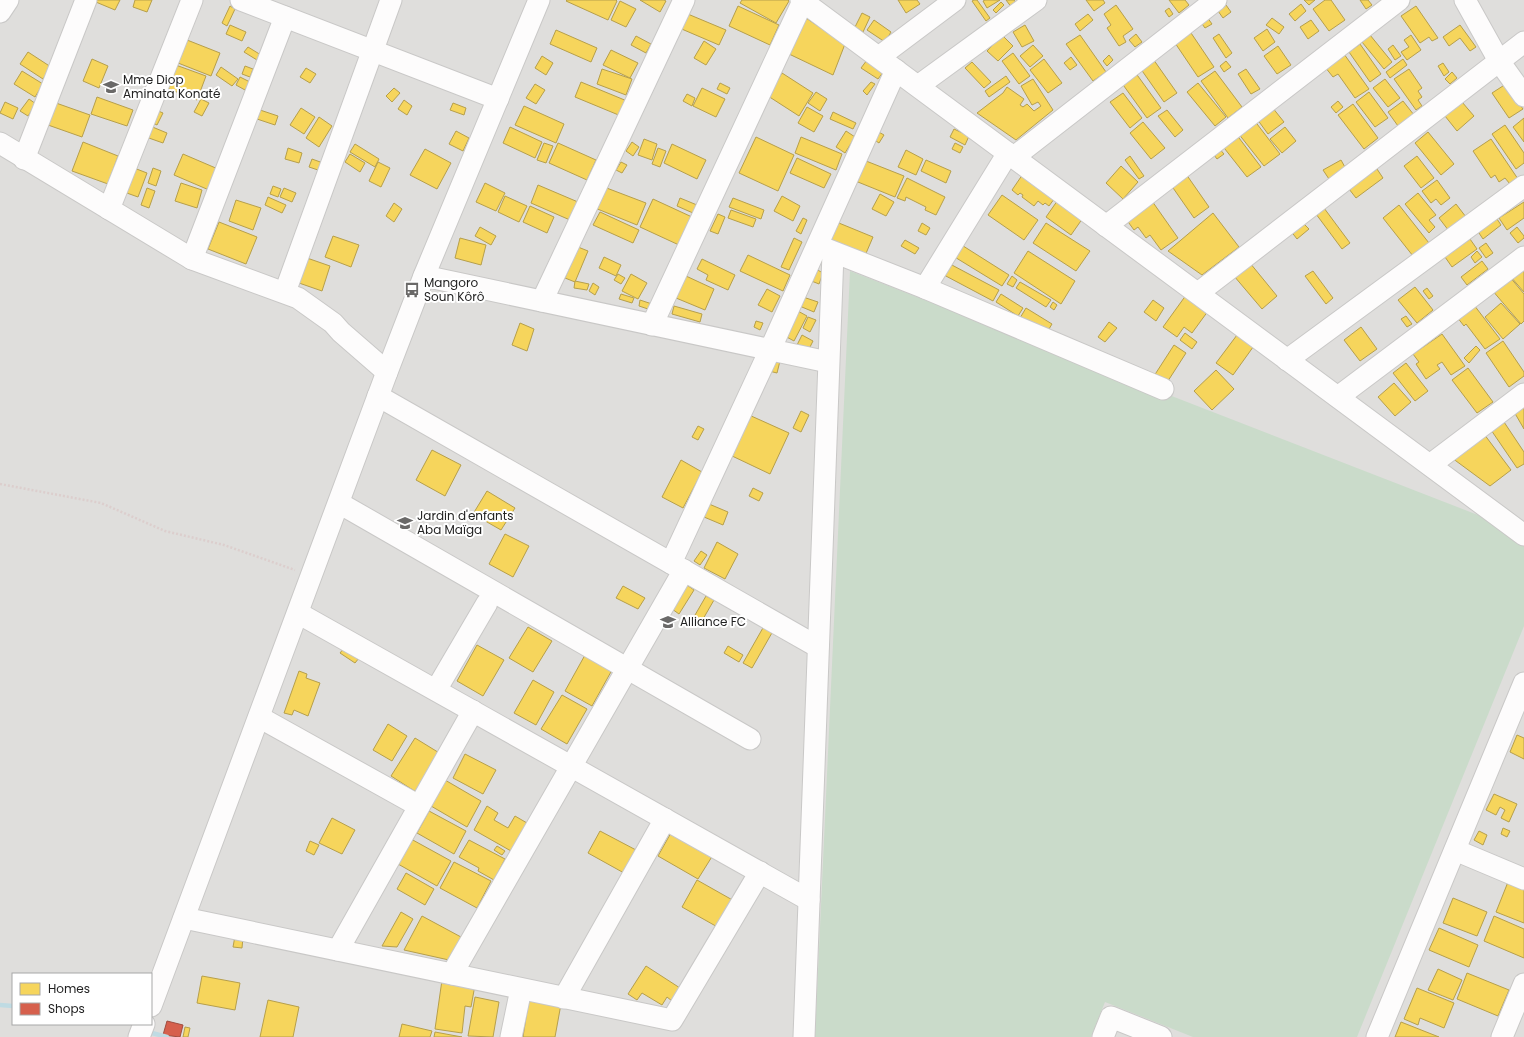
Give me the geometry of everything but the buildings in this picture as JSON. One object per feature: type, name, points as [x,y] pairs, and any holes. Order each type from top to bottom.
[{"type":"street","points":[[0,12],[8,0]]},
{"type":"street","points":[[24,159],[86,0]]},
{"type":"street","points":[[109,209],[192,0]]},
{"type":"street","points":[[242,0],[498,99]]},
{"type":"street","points":[[285,292],[391,0]]},
{"type":"street","points":[[152,1003],[424,276],[539,0]]},
{"type":"street","points":[[542,301],[684,0]]},
{"type":"street","points":[[879,57],[955,0]]},
{"type":"street","points":[[918,86],[1036,0]]},
{"type":"street","points":[[925,288],[1011,155],[1216,0]]},
{"type":"street","points":[[1106,226],[1399,0]]},
{"type":"street","points":[[1465,0],[1499,61],[1524,96]]},
{"type":"street","points":[[652,325],[802,1],[1523,533]]},
{"type":"street","points":[[192,259],[285,17]]},
{"type":"street","points":[[1198,294],[1524,42]]},
{"type":"street","points":[[452,974],[627,668],[678,567],[770,350],[825,249],[896,70]]},
{"type":"street","points":[[0,143],[24,159],[192,259],[298,298],[333,323],[341,332],[387,372]]},
{"type":"street","points":[[1287,360],[1524,186]]},
{"type":"street","points":[[825,249],[925,288],[1163,389]]},
{"type":"street","points":[[804,1037],[828,362],[825,249]]},
{"type":"street","points":[[1338,397],[1524,257]]},
{"type":"street","points":[[424,276],[828,362]]},
{"type":"street","points":[[1430,465],[1524,394]]},
{"type":"street","points":[[378,396],[818,647]]},
{"type":"street","points":[[339,503],[750,739]]},
{"type":"street","points":[[436,690],[487,603]]},
{"type":"street","points":[[298,613],[809,900]]},
{"type":"street","points":[[1377,1037],[1524,683]]},
{"type":"street","points":[[338,950],[473,711]]},
{"type":"street","points":[[259,717],[419,806]]},
{"type":"street","points":[[564,998],[665,819]]},
{"type":"street","points":[[1455,850],[1524,879]]},
{"type":"street","points":[[184,918],[672,1020],[760,872]]},
{"type":"street","points":[[1502,1037],[1524,984]]},
{"type":"street","points":[[511,1037],[521,989]]},
{"type":"street","points":[[1103,1037],[1111,1017],[1161,1037]]},
{"type":"street","points":[[139,1037],[144,1025]]},
{"type":"path","points":[[0,484],[101,503],[165,531],[224,545],[312,576]]},
{"type":"shaded area","points":[[0,0],[1524,0],[1524,1037],[0,1037]]},
{"type":"green space","points":[[850,271],[1514,529],[1524,538],[1524,626],[1357,1037],[1193,1037],[1105,1002],[1091,1037],[815,1037]]},
{"type":"waterway","points":[[0,1005],[12,1006]]},
{"type":"waterway","points":[[152,1033],[167,1037]]},
{"type":"place","name":"Mme Diop Aminata Konaté","points":[[111,87]]},
{"type":"place","name":"Mangoro Soun Kôrô","points":[[412,290]]},
{"type":"place","name":"Jardin d'enfants Aba Maïga","points":[[405,523]]},
{"type":"place","name":"Alliance FC","points":[[668,622]]}]
